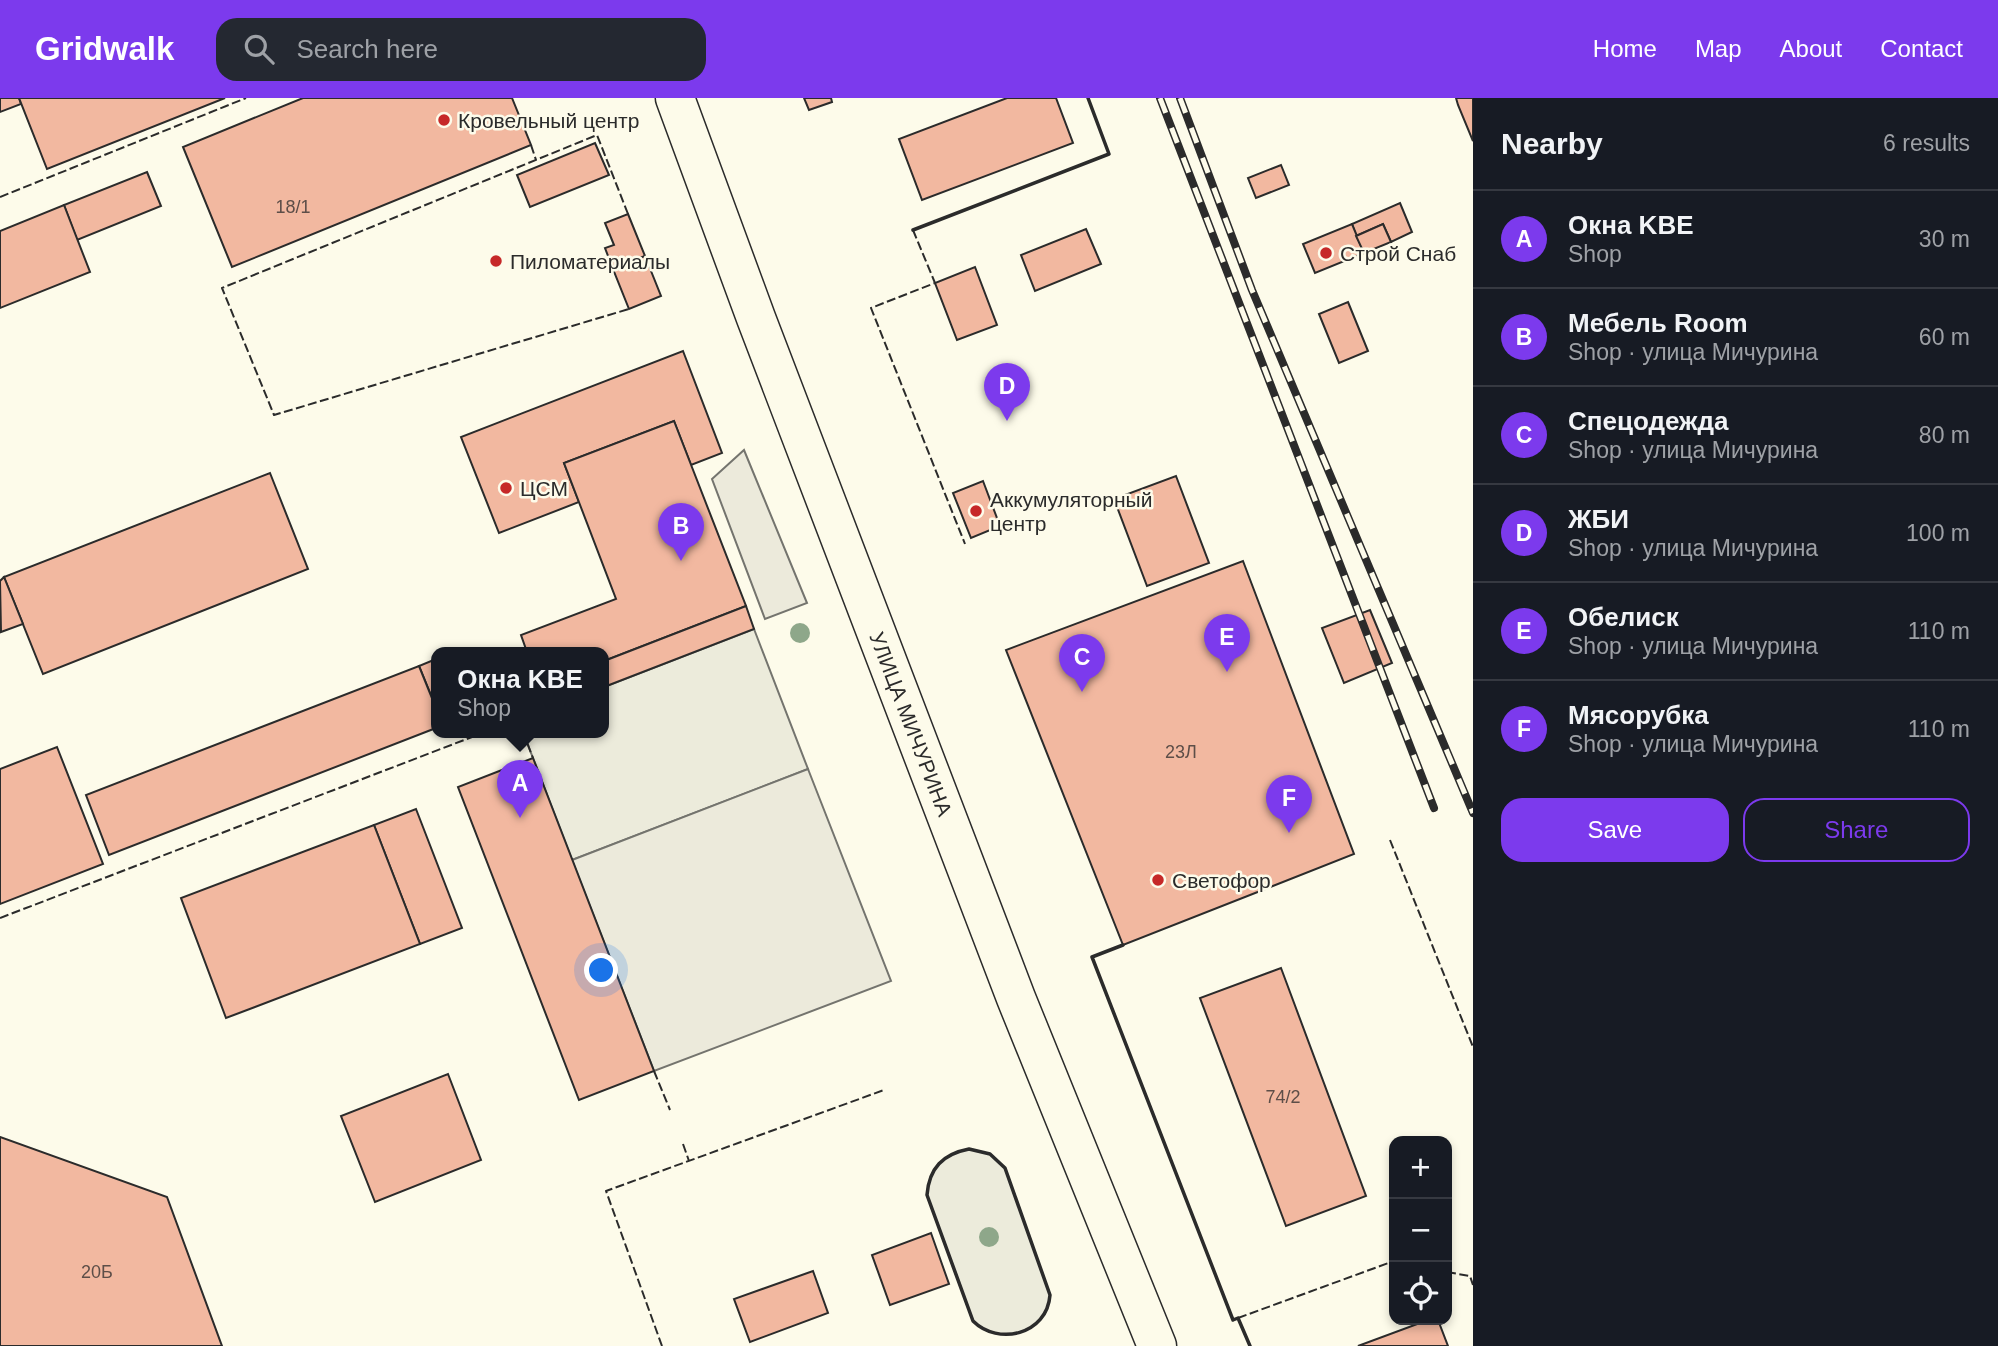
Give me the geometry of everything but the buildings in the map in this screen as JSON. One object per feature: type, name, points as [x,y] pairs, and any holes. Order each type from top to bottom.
[{"type":"street","name":"УЛИЦА МИЧУРИНА","points":[[675,98],[756,318],[1016,998],[1157,1346]]},
{"type":"shaded area","points":[[744,450],[807,603],[765,619],[712,479]]},
{"type":"shaded area","points":[[754,629],[808,769],[572,860],[525,738],[609,738],[609,685]]},
{"type":"shaded area","points":[[808,769],[891,981],[654,1071],[572,860]]},
{"type":"shaded area","points":[[969,1149],[990,1154],[1005,1168],[1050,1295],[1047,1309],[1040,1319],[1020,1332],[995,1333],[983,1329],[973,1321],[927,1195],[931,1177],[939,1164],[952,1154]]},
{"type":"railway","points":[[1160,98],[1434,808]]},
{"type":"railway","points":[[1180,98],[1252,290],[1473,813]]},
{"type":"fence","points":[[0,197],[246,98]]},
{"type":"fence","points":[[628,214],[597,135],[222,288],[274,415],[629,309]]},
{"type":"fence","points":[[531,145],[536,160]]},
{"type":"fence","points":[[913,230],[935,283],[871,308],[965,544]]},
{"type":"fence","points":[[0,918],[469,738]]},
{"type":"fence","points":[[525,738],[533,758]]},
{"type":"fence","points":[[1390,840],[1473,1047]]},
{"type":"fence","points":[[654,1071],[670,1110]]},
{"type":"fence","points":[[662,1346],[606,1191],[884,1090]]},
{"type":"fence","points":[[683,1144],[689,1161]]},
{"type":"fence","points":[[1238,1318],[1391,1262]]},
{"type":"fence","points":[[1452,1273],[1470,1276],[1473,1285]]},
{"type":"wall","points":[[913,230],[1109,154],[1088,98]]},
{"type":"wall","points":[[1123,945],[1092,957],[1233,1320],[1238,1318],[1250,1346]]},
{"type":"wall","points":[[969,1149],[990,1154],[1005,1168],[1050,1295],[1047,1309],[1040,1319],[1020,1332],[995,1333],[983,1329],[973,1321],[927,1195],[931,1177],[939,1164],[952,1154],[969,1149]]},
{"type":"place","name":"Кровельный центр","points":[[444,120]]},
{"type":"place","name":"Строй Снаб","points":[[1326,253]]},
{"type":"place","name":"Пиломатериалы","points":[[496,261]]},
{"type":"place","name":"ЖБИ","points":[[1007,421]]},
{"type":"place","name":"ЦСМ","points":[[506,488]]},
{"type":"place","name":"Аккумуляторный центр","points":[[976,511]]},
{"type":"place","name":"Мебель Room","points":[[681,561]]},
{"type":"place","name":"Обелиск","points":[[1227,672]]},
{"type":"place","name":"Спецодежда","points":[[1082,692]]},
{"type":"place","name":"Окна KBE","points":[[520,818]]},
{"type":"place","name":"Мясорубка","points":[[1289,833]]},
{"type":"place","name":"Светофор","points":[[1158,880]]}]
